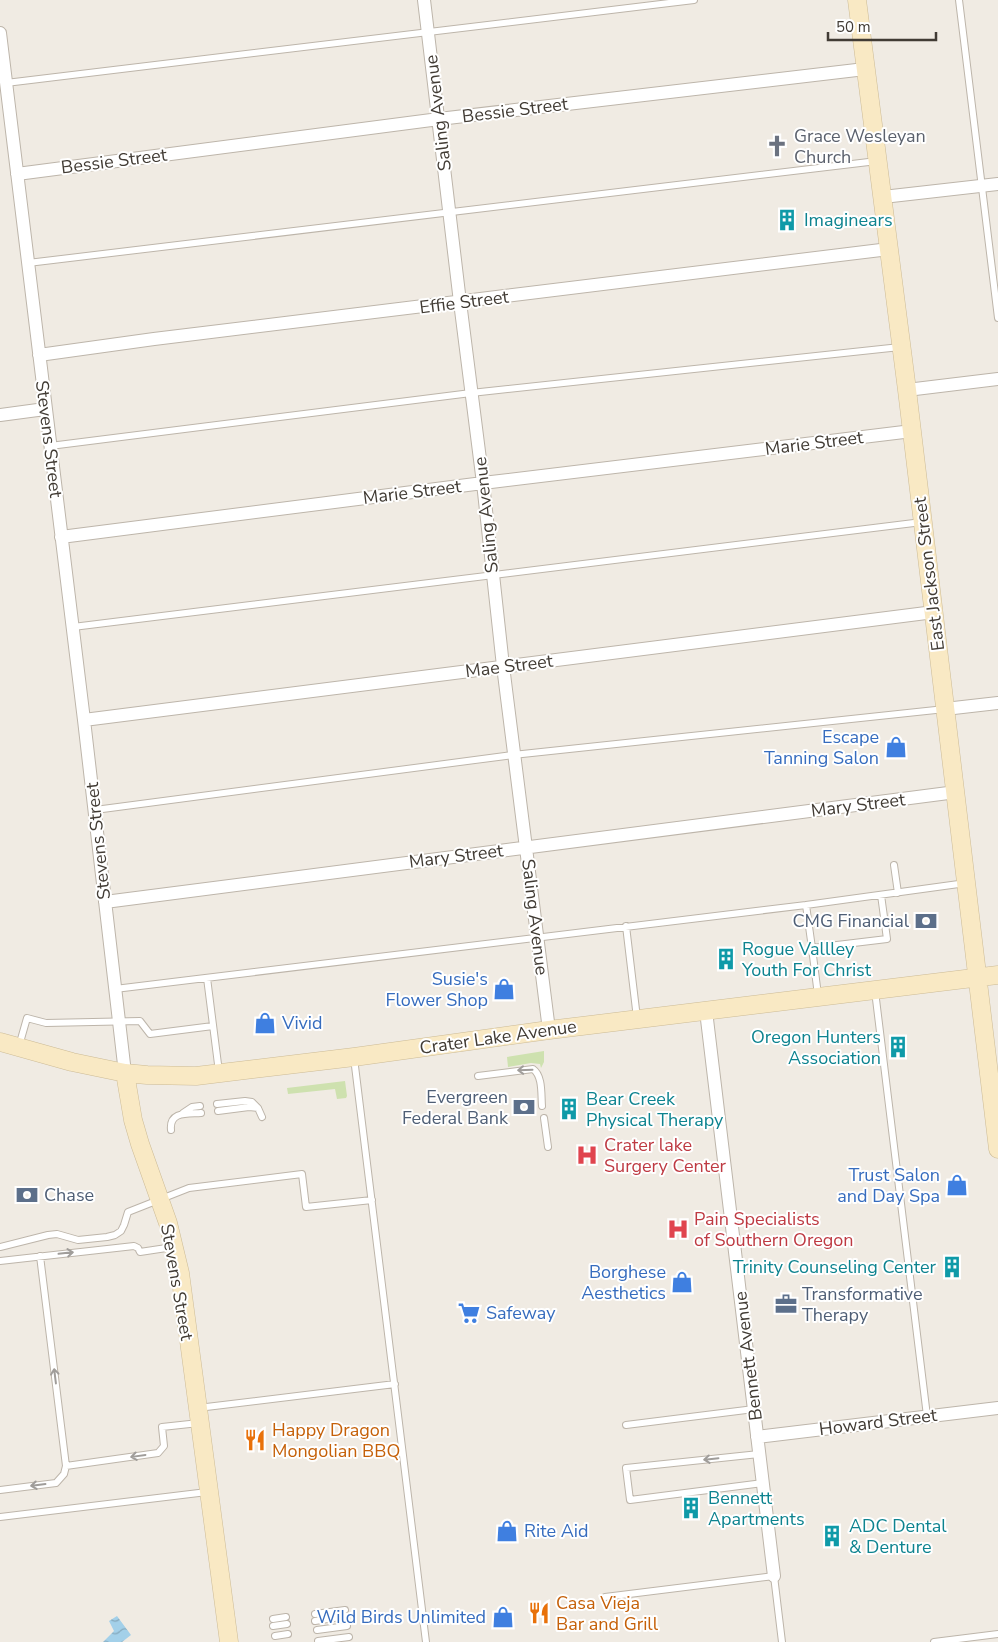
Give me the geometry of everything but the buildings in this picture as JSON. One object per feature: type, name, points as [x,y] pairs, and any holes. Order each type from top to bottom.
[{"type":"street","name":"Saling Avenue","points":[[424,0],[483,483],[503,666],[549,1030]]},
{"type":"street","name":"East Jackson Street","points":[[857,0],[907,390],[977,978],[995,1095],[998,1149]]},
{"type":"street","name":"Stevens Street","points":[[0,33],[95,810],[125,1073],[133,1120],[175,1247],[229,1642]]},
{"type":"street","name":"Bessie Street","points":[[17,174],[439,119],[865,69]]},
{"type":"street","points":[[882,197],[998,184]]},
{"type":"street","name":"Effie Street","points":[[39,355],[889,248]]},
{"type":"street","points":[[907,390],[998,379]]},
{"type":"street","points":[[0,414],[45,409]]},
{"type":"street","name":"Marie Street","points":[[61,537],[912,431]]},
{"type":"street","name":"Mae Street","points":[[84,720],[934,612]]},
{"type":"street","points":[[945,709],[998,702]]},
{"type":"street","name":"Mary Street","points":[[104,902],[956,792]]},
{"type":"street","name":"Crater Lake Avenue","points":[[0,1042],[72,1062],[125,1073],[171,1076],[220,1073],[354,1057],[549,1030],[998,975]]},
{"type":"street","name":"Bennett Avenue","points":[[706,1011],[774,1576]]},
{"type":"street","name":"Howard Street","points":[[757,1437],[998,1408]]},
{"type":"lane","points":[[6,83],[694,0]]},
{"type":"lane","points":[[959,0],[998,318]]},
{"type":"lane","points":[[28,263],[878,161]]},
{"type":"lane","points":[[50,446],[472,393],[901,347]]},
{"type":"lane","points":[[72,626],[923,521]]},
{"type":"lane","points":[[95,810],[514,755],[945,709]]},
{"type":"lane","points":[[894,864],[898,893]]},
{"type":"lane","points":[[114,989],[806,905],[967,883]]},
{"type":"lane","points":[[812,948],[887,939],[881,895]]},
{"type":"lane","points":[[806,905],[818,997]]},
{"type":"lane","points":[[626,926],[637,1019]]},
{"type":"lane","points":[[207,978],[220,1073]]},
{"type":"lane","points":[[875,990],[927,1416]]},
{"type":"lane","points":[[19,1047],[27,1018],[46,1023],[140,1021],[150,1034],[213,1026]]},
{"type":"lane","points":[[354,1057],[426,1642]]},
{"type":"lane","points":[[478,1076],[527,1069],[533,1070],[538,1073],[540,1078],[542,1106]]},
{"type":"lane","points":[[170,1130],[170,1123],[173,1118],[192,1107],[201,1110]]},
{"type":"lane","points":[[217,1108],[258,1108],[262,1117]]},
{"type":"lane","points":[[544,1118],[548,1147]]},
{"type":"lane","points":[[0,1247],[57,1234],[78,1240],[107,1238],[121,1231],[128,1212],[189,1188],[302,1174],[306,1207],[372,1200]]},
{"type":"lane","points":[[0,1261],[134,1246],[140,1252],[175,1247]]},
{"type":"lane","points":[[0,1490],[56,1483],[64,1474],[66,1466],[40,1256]]},
{"type":"lane","points":[[66,1466],[158,1453],[164,1446],[162,1427],[198,1415],[395,1384]]},
{"type":"lane","points":[[626,1426],[754,1409]]},
{"type":"lane","points":[[759,1454],[626,1468],[630,1500],[763,1483]]},
{"type":"lane","points":[[0,1517],[208,1492]]},
{"type":"lane","points":[[605,1597],[774,1576]]},
{"type":"lane","name":"Bennett Avenue","points":[[774,1576],[782,1642]]},
{"type":"lane","points":[[315,1617],[346,1613]]},
{"type":"lane","points":[[273,1623],[286,1621]]},
{"type":"lane","points":[[316,1630],[348,1626]]},
{"type":"lane","points":[[275,1636],[288,1634]]},
{"type":"lane","points":[[934,1642],[998,1634]]},
{"type":"lane","points":[[318,1641],[349,1637]]},
{"type":"green space","points":[[544,1051],[544,1062],[541,1068],[540,1064],[531,1063],[508,1067],[507,1057]]},
{"type":"green space","points":[[345,1081],[346,1098],[337,1099],[335,1089],[288,1094],[287,1088]]},
{"type":"water","points":[[117,1616],[131,1635],[122,1642],[103,1642],[114,1631],[109,1621]]},
{"type":"place","name":"Grace Wesleyan Church","points":[[777,146]]},
{"type":"place","name":"Imaginears","points":[[787,220]]},
{"type":"place","name":"Escape Tanning Salon","points":[[896,747]]},
{"type":"place","name":"CMG Financial","points":[[926,921]]},
{"type":"place","name":"Rogue Vallley Youth For Christ","points":[[726,959]]},
{"type":"place","name":"Susie's Flower Shop","points":[[504,989]]},
{"type":"place","name":"Vivid","points":[[265,1023]]},
{"type":"place","name":"Oregon Hunters Association","points":[[898,1047]]},
{"type":"place","name":"Evergreen Federal Bank","points":[[524,1107]]},
{"type":"place","name":"Bear Creek Physical Therapy","points":[[569,1109]]},
{"type":"place","name":"Crater lake Surgery Center","points":[[587,1155]]},
{"type":"place","name":"Trust Salon and Day Spa","points":[[957,1185]]},
{"type":"place","name":"Chase","points":[[27,1195]]},
{"type":"place","name":"Pain Specialists of Southern Oregon","points":[[678,1229]]},
{"type":"place","name":"Trinity Counseling Center","points":[[952,1267]]},
{"type":"place","name":"Borghese Aesthetics","points":[[682,1282]]},
{"type":"place","name":"Transformative Therapy","points":[[786,1304]]},
{"type":"place","name":"Safeway","points":[[469,1313]]},
{"type":"place","name":"Happy Dragon Mongolian BBQ","points":[[255,1440]]},
{"type":"place","name":"Bennett Apartments","points":[[691,1508]]},
{"type":"place","name":"Rite Aid","points":[[507,1531]]},
{"type":"place","name":"ADC Dental & Denture","points":[[832,1536]]},
{"type":"place","name":"Casa Vieja Bar and Grill","points":[[539,1613]]},
{"type":"place","name":"Wild Birds Unlimited","points":[[503,1617]]}]
